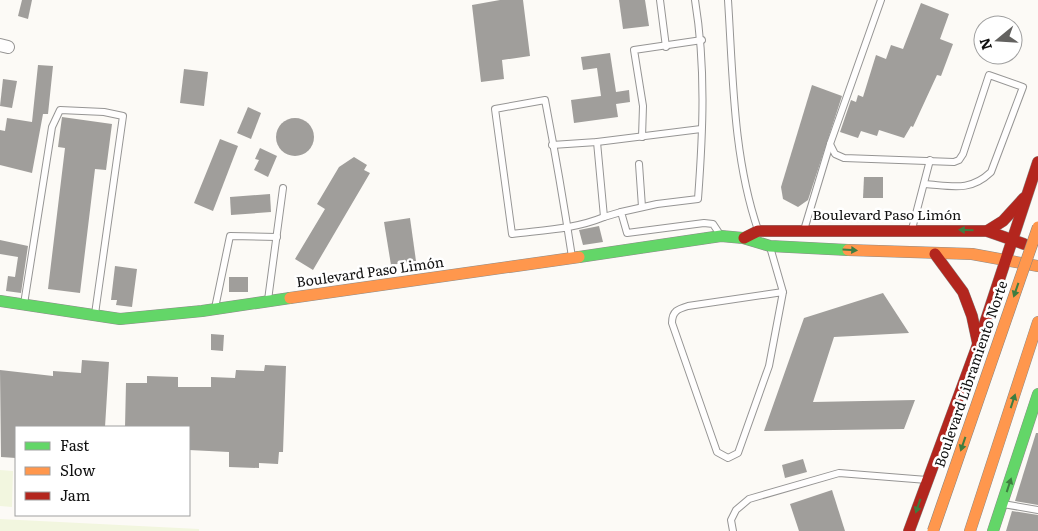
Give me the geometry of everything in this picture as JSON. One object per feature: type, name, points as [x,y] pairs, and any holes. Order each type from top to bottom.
[{"type":"main road","points":[[909,531],[978,344],[1038,162]]},
{"type":"main road","points":[[987,231],[1003,222],[1029,191]]},
{"type":"main road","name":"Boulevard Libramiento Norte","points":[[933,531],[1038,227]]},
{"type":"main road","name":"Boulevard Paso Limón","points":[[744,238],[758,231],[987,231],[1013,241],[1034,246]]},
{"type":"main road","name":"Boulevard Paso Limón","points":[[0,301],[120,319],[268,302],[721,236],[744,238],[770,246],[802,246],[934,254],[972,254],[1038,266]]},
{"type":"main road","points":[[934,254],[962,292],[972,316],[978,344]]},
{"type":"main road","points":[[970,531],[1038,322]]},
{"type":"main road","points":[[993,531],[1038,394]]},
{"type":"lane","points":[[660,0],[666,47]]},
{"type":"lane","points":[[573,258],[568,228],[552,145],[546,100],[495,109],[512,234],[568,228],[642,207],[698,199],[704,72],[702,40],[695,0]]},
{"type":"lane","points":[[728,0],[736,124],[758,231]]},
{"type":"lane","points":[[802,246],[804,230],[830,144],[881,0]]},
{"type":"lane","points":[[642,137],[643,106],[634,50],[666,47],[702,40]]},
{"type":"lane","points":[[830,144],[835,154],[844,158],[954,162],[959,160],[989,75],[1023,87],[991,172],[982,181],[968,187],[925,184]]},
{"type":"lane","points":[[24,304],[52,127],[60,110],[104,112],[122,116],[94,315]]},
{"type":"lane","points":[[552,145],[598,142],[702,129]]},
{"type":"lane","points":[[598,142],[604,217]]},
{"type":"lane","points":[[912,230],[930,160]]},
{"type":"lane","points":[[639,164],[642,207]]},
{"type":"lane","points":[[268,302],[283,188]]},
{"type":"lane","points":[[621,212],[627,233],[704,223],[713,224],[721,236]]},
{"type":"lane","points":[[214,309],[230,236],[277,237]]},
{"type":"lane","points":[[770,246],[784,292],[769,366],[738,453],[728,458],[720,456],[672,323],[672,316],[676,310],[688,306],[784,292]]},
{"type":"lane","points":[[734,531],[731,520],[736,510],[749,499],[839,473],[927,480]]},
{"type":"lane","points":[[1002,504],[1038,510]]},
{"type":"green space","points":[[0,470],[13,471],[12,507],[0,506]]},
{"type":"green space","points":[[0,519],[199,529],[199,531],[0,531]]},
{"type":"building","points":[[22,0],[32,0],[28,19],[18,16]]},
{"type":"building","points":[[500,0],[523,0],[530,56],[502,60],[504,79],[481,82],[472,5]]},
{"type":"building","points":[[619,0],[645,0],[649,26],[623,29]]},
{"type":"building","points":[[921,3],[949,14],[940,39],[953,44],[941,76],[937,75],[913,127],[911,126],[904,138],[879,130],[877,136],[861,131],[858,138],[840,132],[851,100],[856,102],[858,95],[863,97],[876,55],[886,59],[891,45],[903,49]]},
{"type":"building","points":[[610,53],[616,92],[629,90],[630,102],[616,104],[618,117],[574,123],[571,100],[601,96],[597,68],[583,70],[581,57]]},
{"type":"building","points":[[38,65],[53,66],[48,114],[43,114],[32,173],[0,165],[0,130],[5,131],[7,118],[32,122]]},
{"type":"building","points":[[184,69],[208,72],[204,106],[180,103]]},
{"type":"building","points":[[3,79],[17,81],[12,108],[0,106]]},
{"type":"building","points":[[812,85],[842,96],[808,200],[798,207],[783,199],[781,187]]},
{"type":"building","points":[[248,107],[261,113],[251,139],[237,133]]},
{"type":"building","points":[[62,117],[112,124],[106,170],[95,169],[80,293],[48,289],[65,148],[58,147]]},
{"type":"building","points":[[295,118],[302,119],[308,124],[313,130],[313,144],[308,150],[302,155],[295,156],[288,155],[282,150],[277,144],[276,137],[277,130],[282,124],[288,119]]},
{"type":"building","points":[[220,139],[238,146],[213,211],[194,203]]},
{"type":"building","points":[[260,148],[277,156],[268,177],[254,170],[259,160],[255,159]]},
{"type":"building","points":[[354,157],[367,165],[364,170],[370,173],[313,270],[295,259],[325,209],[317,204],[339,167]]},
{"type":"building","points":[[864,177],[883,177],[883,198],[863,198]]},
{"type":"building","points":[[270,194],[271,212],[231,215],[230,197]]},
{"type":"building","points":[[410,218],[416,261],[391,265],[384,222]]},
{"type":"building","points":[[599,226],[603,242],[583,245],[579,230]]},
{"type":"building","points":[[0,240],[28,246],[21,293],[6,291],[8,276],[15,277],[18,257],[0,254]]},
{"type":"building","points":[[115,266],[137,269],[132,307],[116,305],[117,300],[111,300]]},
{"type":"building","points":[[229,277],[248,277],[248,292],[229,292]]},
{"type":"building","points":[[883,293],[909,333],[834,337],[813,402],[915,400],[904,429],[764,431],[804,318]]},
{"type":"building","points":[[211,334],[224,335],[223,351],[211,350]]},
{"type":"building","points":[[82,360],[109,362],[105,426],[15,426],[15,458],[1,457],[0,370],[53,376],[53,371],[81,373]]},
{"type":"building","points":[[265,365],[286,366],[283,452],[279,452],[278,464],[259,463],[259,468],[229,467],[229,452],[190,450],[190,426],[125,426],[126,383],[147,383],[147,376],[178,377],[178,387],[211,387],[211,377],[235,378],[236,370],[264,371]]},
{"type":"building","points":[[1036,433],[1038,433],[1038,505],[1015,501]]},
{"type":"building","points":[[803,459],[807,472],[785,478],[782,465]]},
{"type":"building","points":[[832,490],[845,531],[799,531],[790,504]]},
{"type":"building","points":[[1012,511],[1038,515],[1038,531],[1006,531]]},
{"type":"traffic: fast","points":[[579,257],[721,236],[743,238],[770,246],[848,250]]},
{"type":"traffic: fast","points":[[0,301],[120,319],[202,311],[290,298]]},
{"type":"traffic: fast","points":[[993,531],[1038,394]]},
{"type":"traffic: slow","points":[[933,531],[1038,227]]},
{"type":"traffic: slow","points":[[848,250],[972,254],[1038,266]]},
{"type":"traffic: slow","points":[[290,298],[579,257]]},
{"type":"traffic: slow","points":[[970,531],[1038,322]]},
{"type":"traffic: jam","points":[[909,531],[978,344],[1038,162]]},
{"type":"traffic: jam","points":[[987,231],[1003,221],[1024,198]]},
{"type":"traffic: jam","points":[[744,238],[758,231],[987,231],[1024,244]]},
{"type":"traffic: jam","points":[[935,254],[963,292],[972,316],[978,344]]}]
